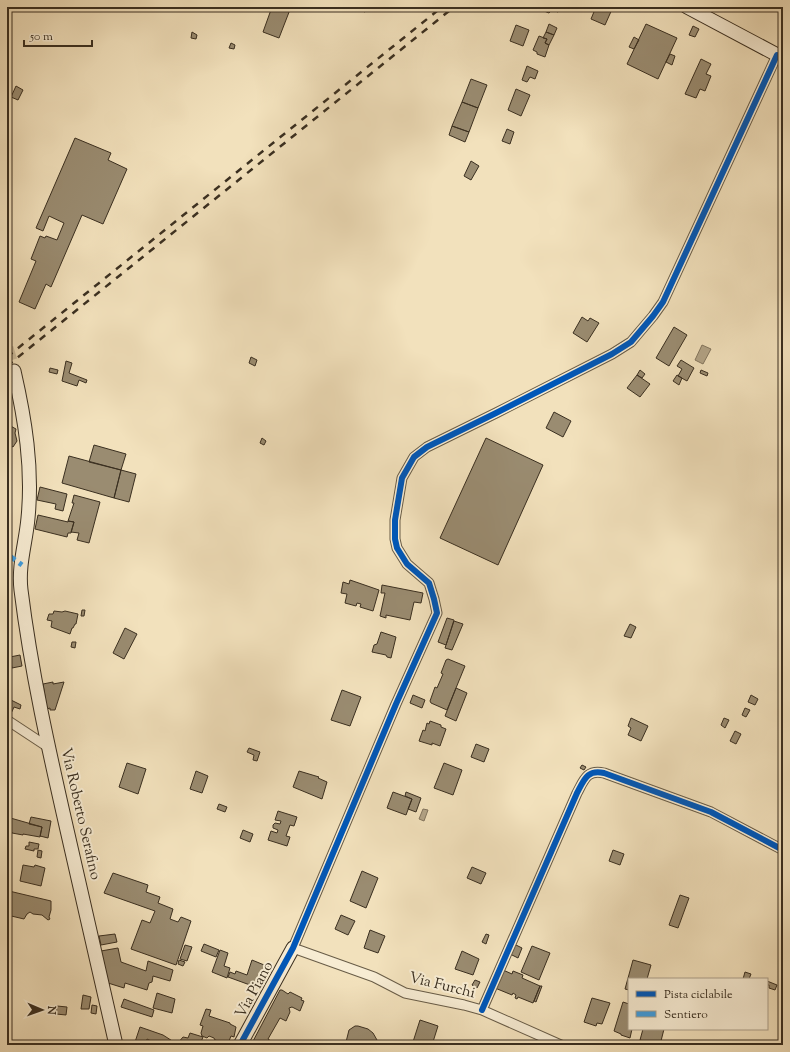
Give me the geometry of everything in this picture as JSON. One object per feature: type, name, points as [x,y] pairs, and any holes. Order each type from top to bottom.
[{"type":"main road","points":[[687,7],[780,57]]},
{"type":"main road","name":"Via Roberto Serafino","points":[[14,371],[24,416],[29,454],[28,518],[20,575],[21,589],[48,747],[116,1045]]},
{"type":"main road","name":"Via Piano","points":[[240,1045],[293,948]]},
{"type":"street","points":[[293,948],[396,704],[437,613],[429,583],[407,564],[397,548],[395,520],[402,478],[408,466],[414,457],[427,447],[612,354],[630,342],[637,335],[654,316],[662,302],[780,57]]},
{"type":"street","points":[[7,720],[48,747]]},
{"type":"street","points":[[482,1010],[577,793],[584,780],[590,773],[597,771],[604,773],[711,812],[783,850]]},
{"type":"street","name":"Via Furchi","points":[[293,948],[374,977],[405,993],[482,1010],[561,1045]]},
{"type":"shaded area","points":[[702,345],[711,349],[703,364],[695,360]]},
{"type":"shaded area","points":[[423,809],[428,810],[424,821],[419,819]]},
{"type":"building","points":[[272,7],[291,7],[279,38],[263,32]]},
{"type":"building","points":[[354,7],[367,7],[365,12]]},
{"type":"building","points":[[542,7],[560,7],[558,12],[552,10],[549,13],[544,11]]},
{"type":"building","points":[[596,7],[613,7],[605,25],[591,19]]},
{"type":"building","points":[[549,24],[557,28],[554,35],[546,32]]},
{"type":"building","points":[[646,24],[677,38],[658,79],[627,64]]},
{"type":"building","points":[[516,25],[529,30],[523,46],[510,41]]},
{"type":"building","points":[[693,26],[699,29],[695,37],[689,35]]},
{"type":"building","points":[[192,32],[197,35],[196,39],[191,38]]},
{"type":"building","points":[[546,32],[554,35],[549,45],[545,43],[547,39],[543,38]]},
{"type":"building","points":[[539,36],[547,39],[545,43],[549,45],[545,57],[537,54],[537,52],[533,50]]},
{"type":"building","points":[[634,37],[639,40],[634,49],[629,47]]},
{"type":"building","points":[[231,43],[235,45],[234,49],[229,48]]},
{"type":"building","points":[[670,54],[675,56],[672,65],[666,62]]},
{"type":"building","points":[[701,59],[711,64],[706,74],[711,76],[705,91],[700,89],[696,98],[685,94]]},
{"type":"building","points":[[527,66],[538,71],[535,79],[530,77],[527,82],[522,80]]},
{"type":"building","points":[[471,79],[487,85],[478,108],[462,102]]},
{"type":"building","points":[[16,86],[23,90],[18,100],[11,97]]},
{"type":"building","points":[[516,89],[530,95],[521,116],[508,110]]},
{"type":"building","points":[[462,102],[478,108],[469,132],[452,126]]},
{"type":"building","points":[[452,126],[469,132],[465,142],[449,135]]},
{"type":"building","points":[[507,129],[514,132],[510,144],[502,141]]},
{"type":"building","points":[[75,138],[111,153],[108,160],[127,169],[103,224],[82,215],[51,287],[46,284],[35,309],[19,302],[36,261],[31,259],[40,236],[45,238],[46,236],[57,240],[64,223],[49,216],[43,231],[36,228]]},
{"type":"building","points":[[471,161],[479,166],[471,180],[464,176]]},
{"type":"building","points":[[582,317],[588,321],[590,318],[599,323],[587,342],[573,333]]},
{"type":"building","points":[[674,327],[687,335],[669,366],[656,358]]},
{"type":"building","points":[[251,357],[257,360],[255,366],[249,363]]},
{"type":"building","points":[[681,360],[694,368],[687,381],[678,376],[682,369],[677,366]]},
{"type":"building","points":[[66,361],[72,363],[69,373],[87,380],[86,383],[79,380],[77,386],[62,381]]},
{"type":"building","points":[[50,368],[58,370],[57,374],[49,372]]},
{"type":"building","points":[[640,370],[645,374],[642,378],[637,375]]},
{"type":"building","points":[[701,370],[708,373],[707,376],[700,373]]},
{"type":"building","points":[[637,375],[650,384],[640,397],[627,388]]},
{"type":"building","points":[[677,375],[682,378],[679,385],[673,381]]},
{"type":"building","points":[[554,412],[571,421],[563,437],[546,428]]},
{"type":"building","points":[[7,424],[16,429],[15,433],[17,441],[13,447],[8,444],[7,446]]},
{"type":"building","points":[[262,438],[266,441],[264,445],[260,443]]},
{"type":"building","points":[[486,438],[543,465],[498,565],[440,538]]},
{"type":"building","points":[[94,445],[126,454],[121,470],[89,462]]},
{"type":"building","points":[[69,456],[121,470],[114,498],[62,483]]},
{"type":"building","points":[[121,470],[136,474],[129,502],[114,498]]},
{"type":"building","points":[[40,487],[67,494],[63,511],[55,509],[56,504],[37,500]]},
{"type":"building","points":[[74,495],[100,502],[89,543],[77,540],[79,533],[71,532],[74,522],[68,521],[74,503],[72,503]]},
{"type":"building","points":[[38,515],[74,522],[71,533],[68,533],[67,537],[35,529]]},
{"type":"building","points":[[350,580],[379,590],[373,611],[360,607],[361,604],[357,603],[356,606],[345,603],[347,594],[341,593],[343,582],[349,584]]},
{"type":"building","points":[[382,585],[423,593],[421,603],[414,602],[410,620],[386,615],[386,618],[380,616],[385,593],[381,593]]},
{"type":"building","points":[[82,610],[85,610],[84,616],[81,616]]},
{"type":"building","points":[[54,611],[65,611],[78,614],[76,624],[72,628],[70,634],[51,627],[52,621],[47,620],[49,614],[53,614]]},
{"type":"building","points":[[447,618],[454,620],[446,645],[438,642]]},
{"type":"building","points":[[454,621],[463,624],[452,650],[445,648]]},
{"type":"building","points":[[630,624],[636,627],[631,638],[624,636]]},
{"type":"building","points":[[125,628],[137,634],[124,659],[113,653]]},
{"type":"building","points":[[381,632],[396,637],[391,658],[387,657],[386,655],[372,652],[374,645],[377,644]]},
{"type":"building","points":[[72,642],[76,642],[75,648],[71,647]]},
{"type":"building","points":[[10,655],[11,666],[7,666],[7,656]]},
{"type":"building","points":[[20,655],[22,666],[12,668],[10,657]]},
{"type":"building","points":[[448,659],[465,666],[447,710],[431,703],[430,701],[435,687],[437,688],[443,674],[441,673],[446,660]]},
{"type":"building","points":[[53,682],[53,684],[64,682],[55,710],[50,710],[50,708],[47,709],[43,684]]},
{"type":"building","points":[[456,688],[467,693],[456,721],[445,716]]},
{"type":"building","points":[[342,690],[361,697],[350,726],[331,720]]},
{"type":"building","points":[[413,695],[425,700],[422,708],[410,703]]},
{"type":"building","points":[[751,695],[758,699],[755,705],[748,702]]},
{"type":"building","points":[[7,698],[21,705],[20,709],[14,707],[9,718],[7,717]]},
{"type":"building","points":[[745,708],[750,710],[746,717],[742,715]]},
{"type":"building","points":[[631,718],[648,726],[641,741],[628,735],[631,728],[628,726]]},
{"type":"building","points":[[724,718],[729,720],[725,728],[721,725]]},
{"type":"building","points":[[430,721],[441,725],[441,727],[446,729],[440,746],[419,741],[423,730],[425,731],[427,723],[429,724]]},
{"type":"building","points":[[7,730],[11,733],[8,745],[7,744]]},
{"type":"building","points":[[735,731],[741,734],[736,744],[730,741]]},
{"type":"building","points":[[476,744],[489,749],[484,762],[471,757]]},
{"type":"building","points":[[249,748],[260,752],[257,761],[253,760],[254,755],[247,752]]},
{"type":"building","points":[[127,763],[146,769],[138,794],[119,787]]},
{"type":"building","points":[[444,763],[462,770],[453,795],[434,788]]},
{"type":"building","points":[[582,765],[586,767],[584,770],[580,768]]},
{"type":"building","points":[[196,771],[208,776],[202,793],[190,789]]},
{"type":"building","points":[[299,771],[319,777],[318,778],[327,782],[322,799],[293,787]]},
{"type":"building","points":[[393,792],[412,799],[406,815],[387,808]]},
{"type":"building","points":[[406,792],[421,798],[416,812],[408,809],[412,799],[405,796]]},
{"type":"building","points":[[219,804],[227,807],[225,812],[217,809]]},
{"type":"building","points":[[278,811],[297,817],[294,826],[290,825],[286,836],[290,837],[287,846],[268,840],[271,831],[277,833],[278,830],[273,828],[273,825],[275,823],[280,824],[281,821],[275,820]]},
{"type":"building","points":[[7,817],[42,827],[40,837],[12,833],[8,831]]},
{"type":"building","points":[[31,817],[51,821],[48,838],[40,836],[42,827],[29,824]]},
{"type":"building","points":[[243,830],[253,834],[250,842],[240,838]]},
{"type":"building","points":[[29,842],[39,844],[38,849],[34,849],[34,851],[25,849],[26,846],[29,846]]},
{"type":"building","points":[[38,850],[42,851],[41,858],[37,857]]},
{"type":"building","points":[[613,850],[624,854],[620,865],[609,861]]},
{"type":"building","points":[[23,865],[34,867],[35,865],[45,868],[41,886],[20,881]]},
{"type":"building","points":[[472,867],[486,873],[481,884],[467,878]]},
{"type":"building","points":[[362,871],[378,878],[366,908],[350,901]]},
{"type":"building","points":[[113,873],[148,885],[146,892],[160,897],[158,903],[173,909],[170,919],[178,922],[181,917],[191,921],[176,965],[131,949],[142,920],[150,923],[155,911],[104,893]]},
{"type":"building","points":[[9,891],[51,901],[50,919],[48,920],[42,915],[33,914],[30,912],[24,919],[7,915],[7,900]]},
{"type":"building","points":[[680,895],[689,898],[678,928],[669,925]]},
{"type":"building","points":[[341,915],[355,921],[348,935],[335,929]]},
{"type":"building","points":[[370,930],[385,936],[378,953],[364,948]]},
{"type":"building","points":[[115,934],[117,942],[101,945],[99,936]]},
{"type":"building","points":[[486,934],[489,935],[486,944],[482,942]]},
{"type":"building","points":[[204,944],[219,950],[216,957],[201,951]]},
{"type":"building","points":[[514,944],[522,948],[518,958],[510,954]]},
{"type":"building","points":[[185,945],[192,947],[187,961],[180,959]]},
{"type":"building","points":[[532,946],[550,953],[539,980],[521,972]]},
{"type":"building","points":[[118,948],[121,962],[146,971],[148,961],[173,970],[170,981],[153,976],[152,982],[149,983],[147,990],[125,983],[124,988],[108,983],[101,951]]},
{"type":"building","points":[[220,950],[228,953],[224,966],[230,968],[227,978],[212,972]]},
{"type":"building","points":[[462,951],[479,959],[473,975],[455,969]]},
{"type":"building","points":[[179,960],[185,962],[183,966],[178,964]]},
{"type":"building","points":[[252,960],[269,967],[261,989],[228,977],[230,972],[235,974],[236,971],[247,975]]},
{"type":"building","points":[[633,960],[651,965],[647,978],[628,978]]},
{"type":"building","points":[[503,970],[512,974],[513,971],[523,975],[522,978],[540,986],[533,1003],[518,997],[517,999],[515,998],[516,995],[513,993],[512,995],[495,988]]},
{"type":"building","points":[[745,972],[751,974],[749,978],[743,978]]},
{"type":"building","points":[[628,978],[628,990],[625,989]]},
{"type":"building","points":[[475,980],[480,982],[477,988],[472,985]]},
{"type":"building","points":[[768,981],[777,985],[775,990],[769,988]]},
{"type":"building","points":[[540,986],[542,986],[536,1002],[534,1001]]},
{"type":"building","points":[[280,990],[288,994],[290,992],[302,998],[301,1000],[304,1001],[300,1011],[292,1007],[289,1008],[290,1012],[286,1021],[280,1018],[268,1039],[271,1041],[269,1045],[251,1045]]},
{"type":"building","points":[[157,993],[175,999],[172,1013],[153,1008]]},
{"type":"building","points":[[83,995],[91,997],[89,1009],[81,1009]]},
{"type":"building","points":[[592,998],[610,1003],[602,1024],[597,1023],[596,1026],[584,1022]]},
{"type":"building","points":[[124,999],[154,1010],[152,1017],[121,1007]]},
{"type":"building","points":[[623,1002],[628,1004],[628,1030],[632,1030],[630,1038],[614,1031]]},
{"type":"building","points":[[92,1005],[97,1006],[96,1014],[91,1013]]},
{"type":"building","points":[[57,1006],[67,1007],[66,1015],[56,1014]]},
{"type":"building","points":[[206,1009],[211,1010],[209,1016],[230,1023],[236,1027],[234,1037],[231,1036],[229,1041],[225,1043],[215,1040],[209,1036],[207,1038],[202,1036],[201,1033],[203,1026],[200,1025]]},
{"type":"building","points":[[420,1020],[438,1026],[432,1045],[412,1045]]},
{"type":"building","points":[[355,1026],[368,1029],[373,1033],[377,1040],[376,1045],[362,1045],[358,1043],[357,1045],[354,1045],[346,1042],[349,1030]]},
{"type":"building","points":[[140,1027],[163,1035],[177,1044],[183,1037],[188,1038],[190,1033],[203,1037],[201,1042],[208,1045],[154,1045],[153,1042],[147,1039],[145,1045],[135,1042]]},
{"type":"building","points":[[643,1030],[664,1030],[660,1045],[640,1040]]},
{"type":"building","points":[[312,1041],[320,1045],[310,1045]]},
{"type":"tunnel","points":[[7,348],[14,371]]},
{"type":"railway","points":[[7,357],[442,7]]},
{"type":"railway","points":[[7,366],[454,7]]},
{"type":"marked path","points":[[7,554],[22,565]]},
{"type":"cycle path","points":[[240,1045],[293,948],[396,704],[437,613],[429,583],[407,564],[397,548],[395,539],[395,520],[402,478],[414,457],[427,447],[612,354],[631,342],[663,302],[777,55]]},
{"type":"cycle path","points":[[482,1010],[577,793],[584,780],[590,774],[598,772],[604,773],[711,812],[783,850]]}]
